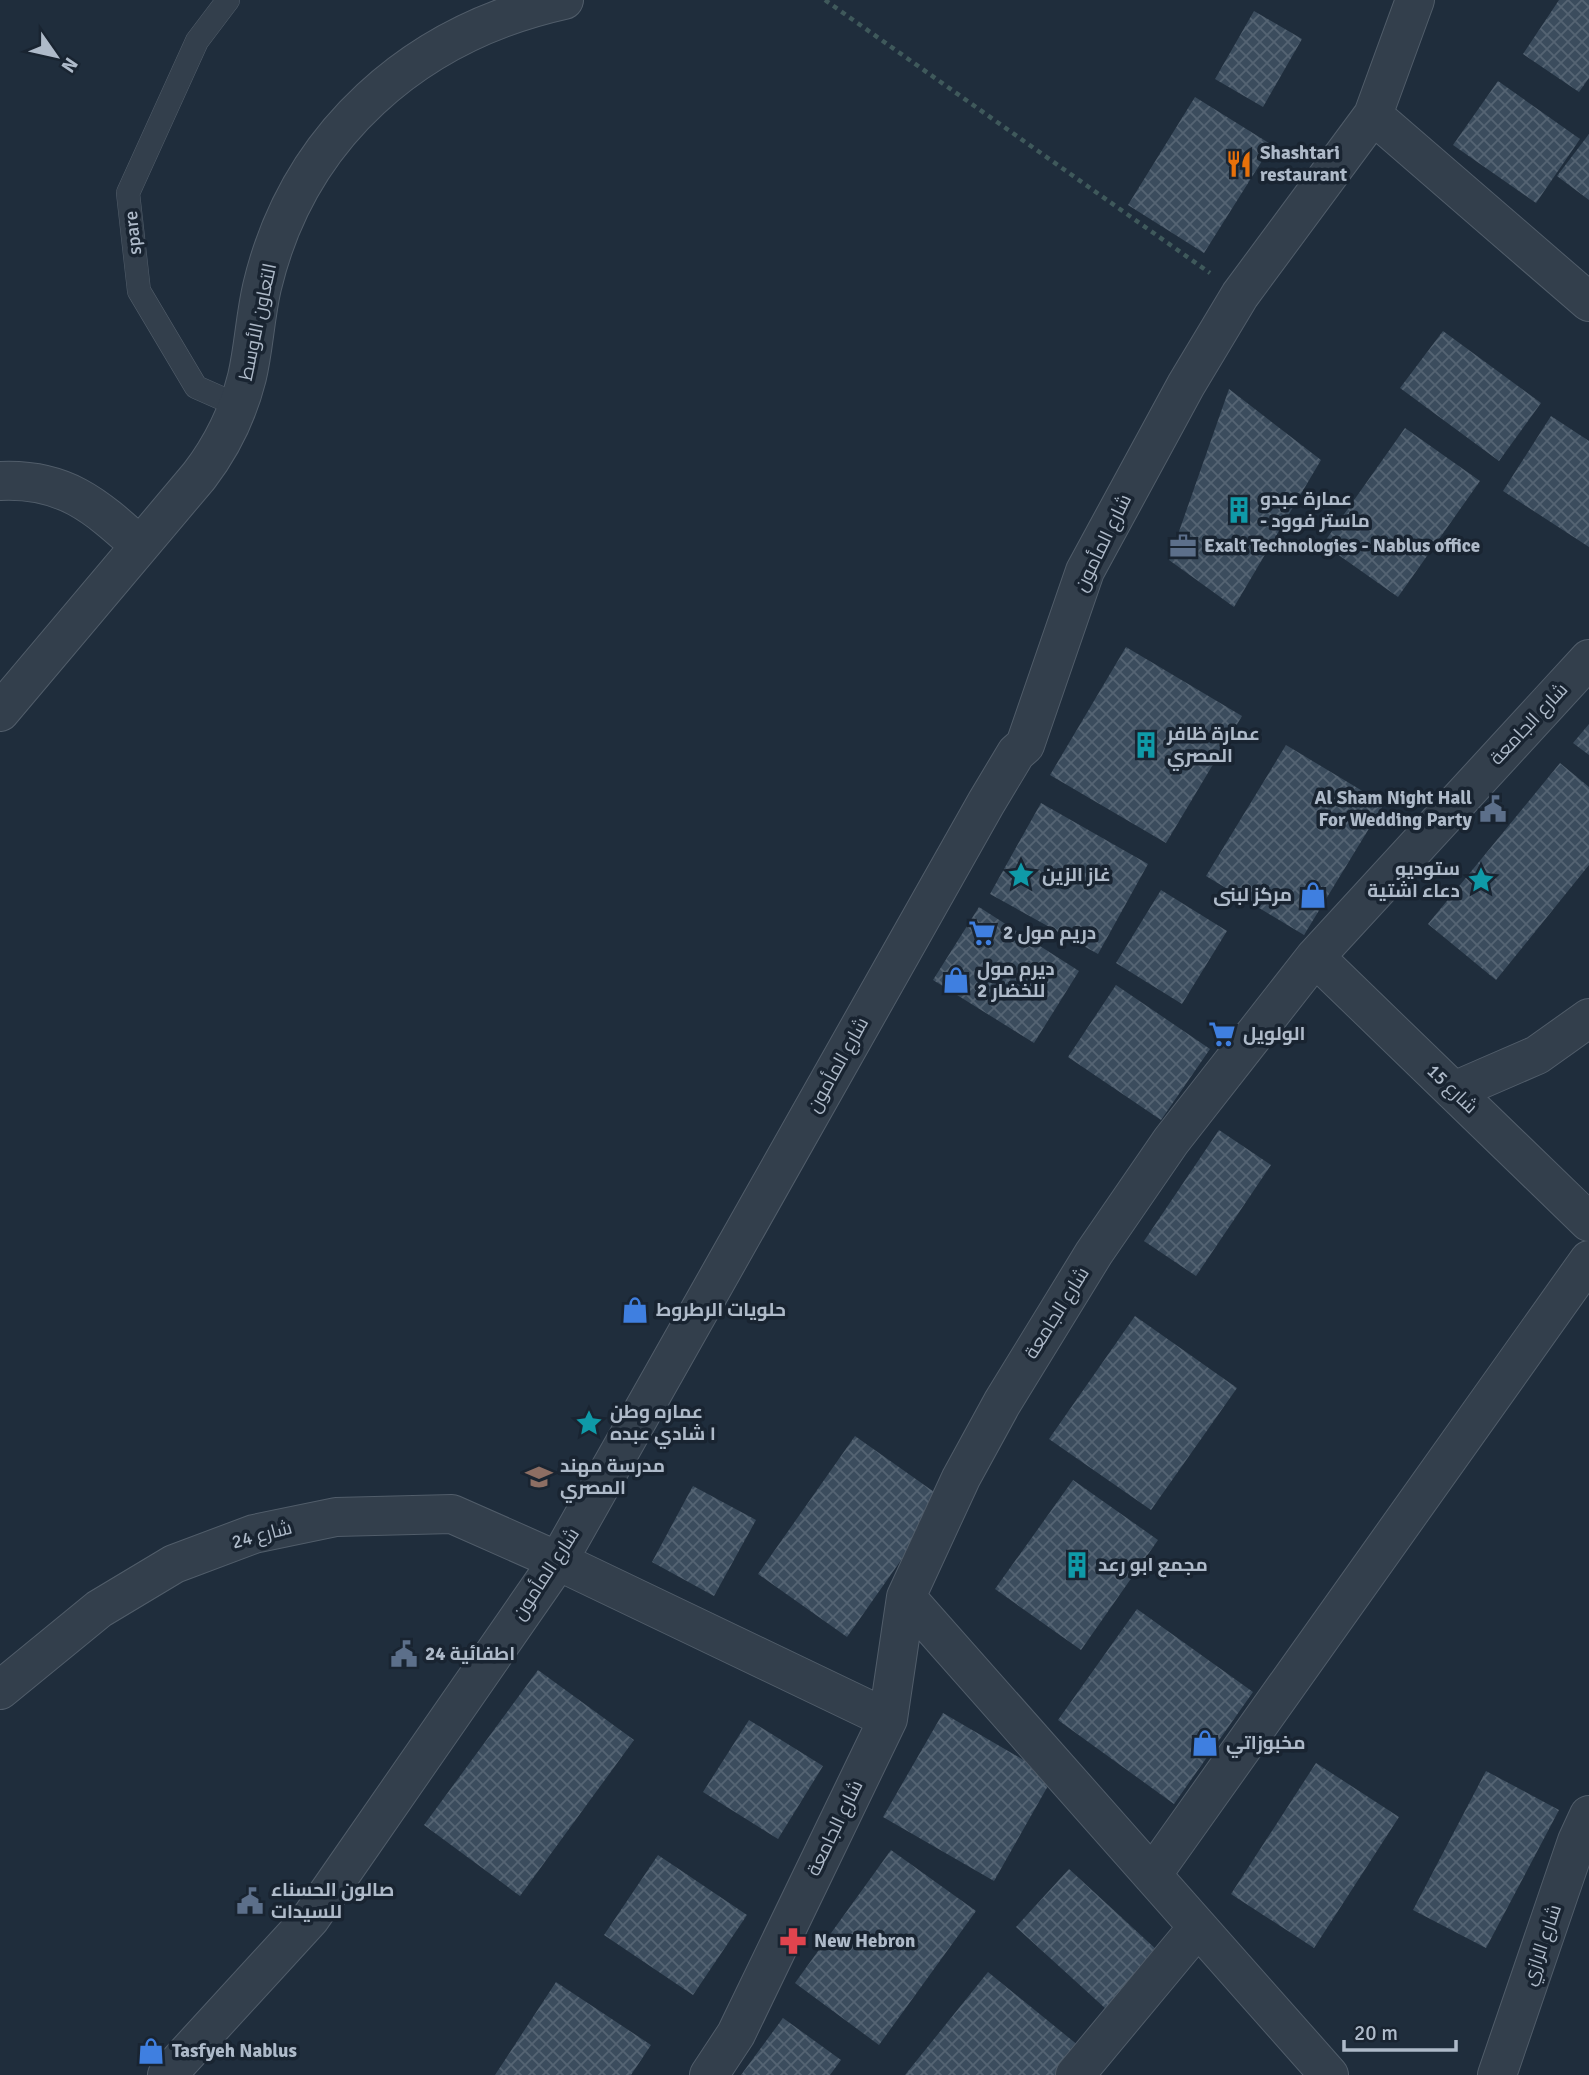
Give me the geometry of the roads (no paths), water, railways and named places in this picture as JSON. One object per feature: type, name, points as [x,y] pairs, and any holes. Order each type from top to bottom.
[{"type":"street","name":"التعاون الأوسط","points":[[0,712],[209,463],[226,435],[239,406],[248,375],[262,287],[274,247],[296,198],[335,137],[363,105],[395,77],[429,53],[466,32],[505,16],[565,0]]},
{"type":"street","name":"شارع المأمون","points":[[167,2075],[310,1919],[558,1561],[986,803],[1016,753],[1025,744],[1085,571],[1186,385],[1240,295],[1373,115],[1415,0]]},
{"type":"street","points":[[1373,115],[1589,302]]},
{"type":"street","points":[[0,481],[45,483],[69,491],[91,503],[140,546]]},
{"type":"street","name":"شارع الجامعة","points":[[709,2075],[736,2034],[888,1719],[906,1597],[961,1478],[1002,1403],[1094,1253],[1171,1141],[1315,957],[1589,659]]},
{"type":"street","name":"شارع 15","points":[[1315,957],[1589,1222]]},
{"type":"street","points":[[1454,1091],[1536,1055],[1589,1018]]},
{"type":"street","points":[[1152,1875],[1589,1260]]},
{"type":"street","name":"شارع 24","points":[[0,1690],[99,1609],[174,1564],[254,1534],[336,1517],[452,1514],[558,1561],[888,1719]]},
{"type":"street","points":[[906,1597],[1329,2075]]},
{"type":"street","name":"شارع الرازي","points":[[1497,2075],[1580,1872],[1589,1815]]},
{"type":"street","points":[[1075,2075],[1198,1927]]},
{"type":"lane","name":"spare","points":[[228,0],[197,41],[128,193],[139,290],[196,387],[239,406]]},
{"type":"place","name":"Shashtari restaurant","points":[[1239,164]]},
{"type":"place","name":"عمارة عبدو - ماستر فوود","points":[[1239,510]]},
{"type":"place","name":"Exalt Technologies - Nablus office","points":[[1183,546]]},
{"type":"place","name":"عمارة ظافر المصري","points":[[1146,745]]},
{"type":"place","name":"Al Sham Night Hall For Wedding Party","points":[[1493,809]]},
{"type":"place","name":"غاز الزين","points":[[1021,875]]},
{"type":"place","name":"ستوديو دعاء اشتية","points":[[1481,880]]},
{"type":"place","name":"مركز لبنى","points":[[1313,895]]},
{"type":"place","name":"دريم مول 2","points":[[982,933]]},
{"type":"place","name":"ديرم مول 2 للخضار","points":[[956,980]]},
{"type":"place","name":"الولويل","points":[[1222,1034]]},
{"type":"place","name":"حلويات الرطروط","points":[[635,1310]]},
{"type":"place","name":"عماره وطن ١ شادي عبده","points":[[589,1423]]},
{"type":"place","name":"مدرسة مهند المصري","points":[[539,1477]]},
{"type":"place","name":"مجمع ابو رعد","points":[[1077,1565]]},
{"type":"place","name":"اطفائية 24","points":[[404,1654]]},
{"type":"place","name":"مخبوزاتي","points":[[1205,1743]]},
{"type":"place","name":"صالون الحسناء للسيدات","points":[[250,1901]]},
{"type":"place","name":"New Hebron","points":[[793,1941]]},
{"type":"place","name":"Tasfyeh Nablus","points":[[151,2051]]}]
